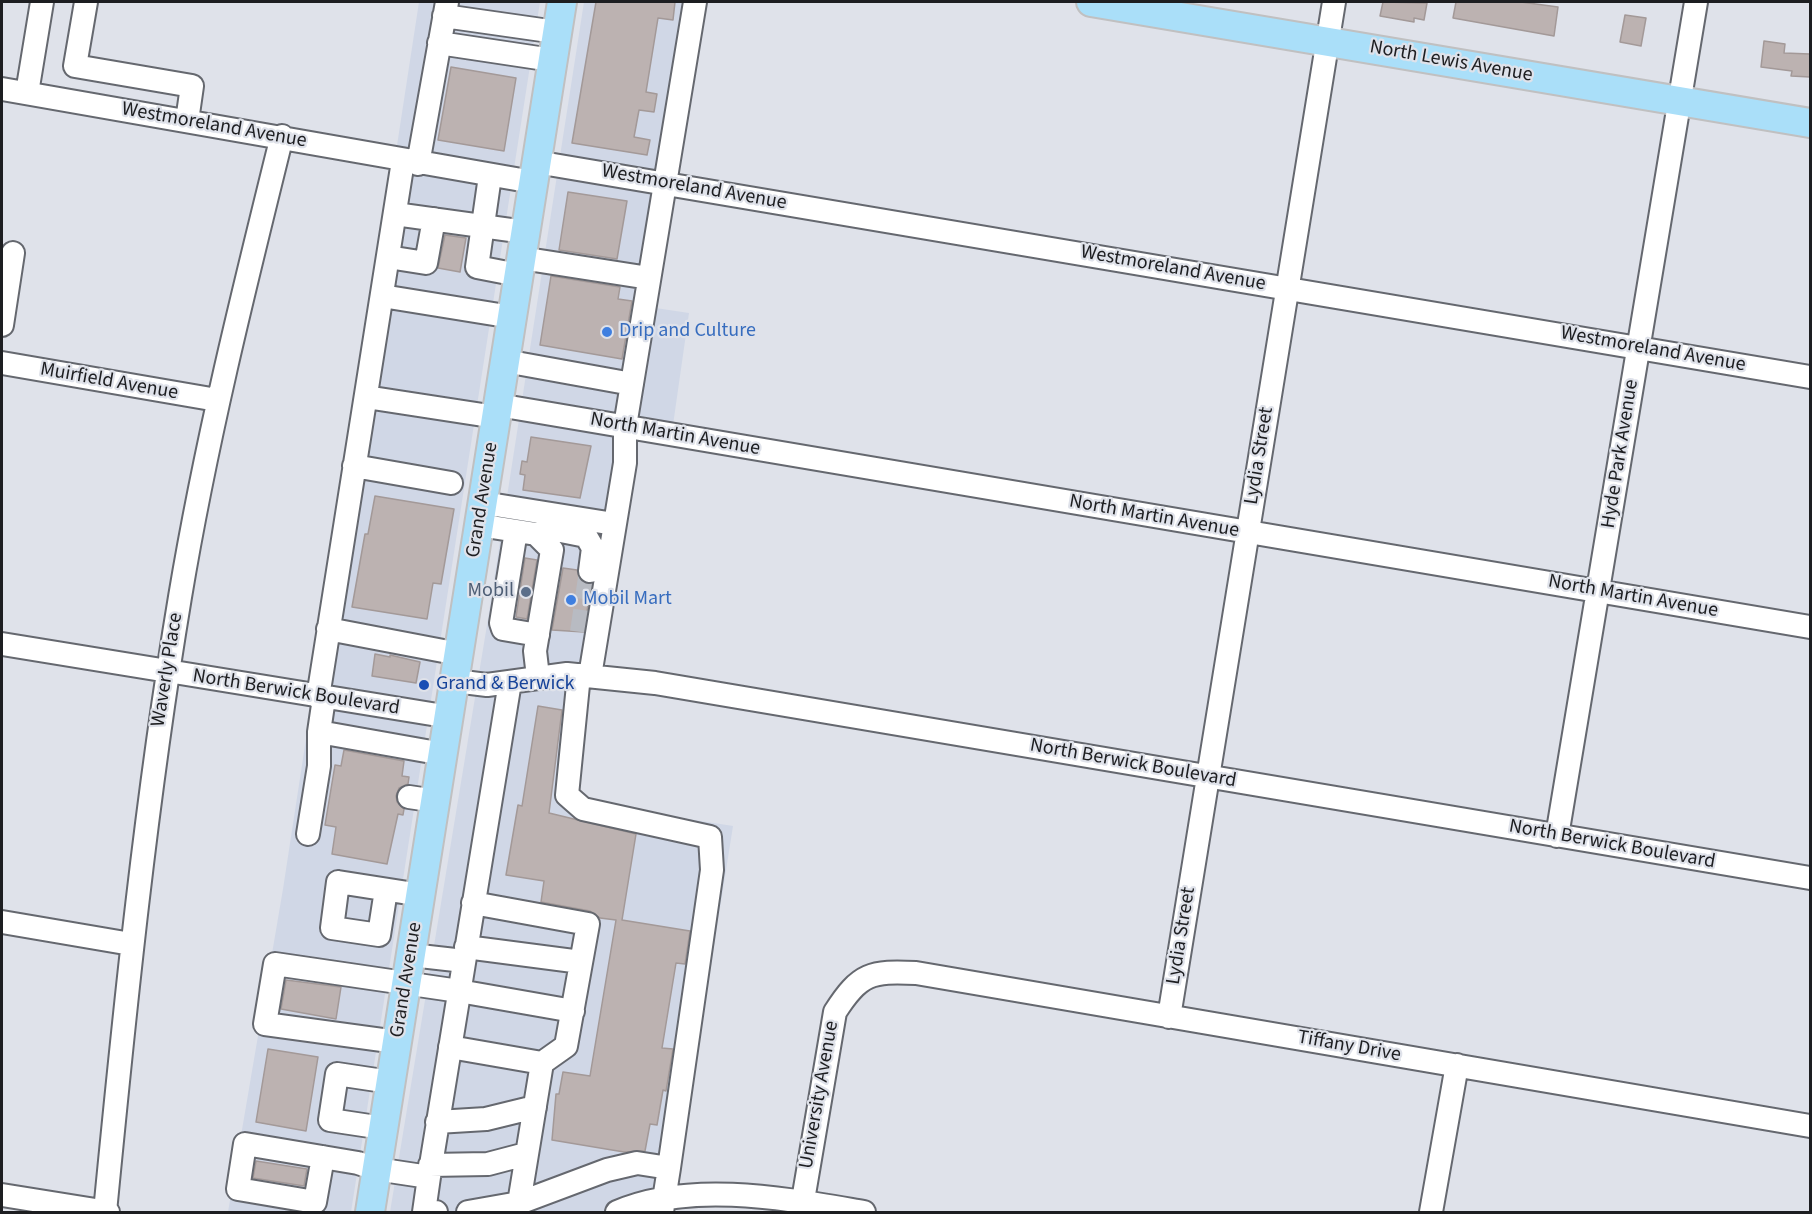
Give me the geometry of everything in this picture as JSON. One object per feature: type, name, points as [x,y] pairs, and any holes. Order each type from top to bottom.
[{"type":"main road","name":"Grand Avenue","points":[[370,1212],[421,895],[422,799],[443,754],[450,717],[562,2]]},
{"type":"main road","name":"North Lewis Avenue","points":[[1090,2],[1810,123]]},
{"type":"street","points":[[27,93],[42,2]]},
{"type":"street","points":[[86,2],[75,66],[192,86],[187,121]]},
{"type":"street","points":[[663,1207],[712,870],[710,837],[583,809],[567,795],[581,675],[625,463],[624,426],[695,2]]},
{"type":"street","name":"Lydia Street","points":[[1169,1017],[1334,2]]},
{"type":"street","name":"Hyde Park Avenue","points":[[1557,836],[1696,2]]},
{"type":"street","points":[[309,834],[319,766],[321,697],[328,629],[381,296],[395,214],[411,163],[446,9],[556,32]]},
{"type":"street","points":[[439,43],[552,60]]},
{"type":"street","points":[[103,106],[108,73]]},
{"type":"street","name":"Westmoreland Avenue","points":[[2,89],[282,136],[411,163],[490,176],[535,172],[665,183],[1810,376]]},
{"type":"street","name":"Waverly Place","points":[[106,1212],[131,944],[168,672],[217,400],[282,136]]},
{"type":"street","points":[[490,176],[477,267],[521,255],[649,278]]},
{"type":"street","points":[[395,214],[483,225],[521,255]]},
{"type":"street","points":[[388,257],[426,263],[434,219]]},
{"type":"street","points":[[2,325],[13,253]]},
{"type":"street","points":[[381,296],[512,317]]},
{"type":"street","points":[[505,361],[632,384]]},
{"type":"street","name":"Muirfield Avenue","points":[[2,363],[217,400]]},
{"type":"street","name":"North Martin Avenue","points":[[366,397],[624,426],[1810,627]]},
{"type":"street","points":[[354,466],[451,483]]},
{"type":"street","points":[[481,514],[614,524]]},
{"type":"street","points":[[481,514],[526,532],[552,550],[535,651],[538,677]]},
{"type":"street","points":[[526,532],[556,530],[586,536],[593,548],[590,571]]},
{"type":"street","points":[[526,532],[501,623],[503,628],[538,635]]},
{"type":"street","name":"North Berwick Boulevard","points":[[328,629],[457,668],[487,686],[538,677],[581,675],[655,682],[1810,878]]},
{"type":"street","points":[[581,632],[581,675]]},
{"type":"street","name":"North Berwick Boulevard","points":[[2,644],[450,717]]},
{"type":"street","points":[[436,1212],[424,1212],[429,1171],[510,682]]},
{"type":"street","points":[[319,732],[443,754]]},
{"type":"street","points":[[386,890],[421,895]]},
{"type":"street","points":[[450,1047],[542,1063],[566,1046],[588,924],[473,903]]},
{"type":"street","points":[[2,922],[131,944]]},
{"type":"street","points":[[411,955],[465,954],[581,963]]},
{"type":"street","points":[[397,1042],[265,1024],[275,964],[459,991],[573,1011]]},
{"type":"street","name":"Tiffany Drive","points":[[888,972],[916,973],[1810,1126]]},
{"type":"street","name":"University Avenue","points":[[801,1207],[835,1012],[847,993],[867,976],[888,972]]},
{"type":"street","points":[[519,1203],[542,1063]]},
{"type":"street","points":[[1431,1212],[1456,1065]]},
{"type":"street","points":[[383,1128],[330,1120],[338,1074],[390,1082]]},
{"type":"street","points":[[438,1122],[486,1119],[535,1107]]},
{"type":"street","points":[[322,1157],[358,1163],[376,1169],[429,1171],[488,1164],[526,1154]]},
{"type":"street","points":[[468,1212],[519,1203],[607,1170],[637,1163],[669,1168]]},
{"type":"street","points":[[617,1212],[663,1207],[719,1194],[769,1197],[801,1207],[864,1212]]},
{"type":"street","points":[[2,1195],[106,1212]]},
{"type":"shaded area","points":[[419,2],[540,2],[351,1212],[228,1212],[283,889]]},
{"type":"shaded area","points":[[584,2],[702,2],[649,307],[689,313],[673,425],[635,417],[572,801],[733,826],[672,1212],[390,1212],[487,625]]},
{"type":"building","points":[[596,2],[675,2],[673,20],[658,18],[646,92],[657,94],[654,112],[639,110],[634,137],[650,140],[647,155],[572,143]]},
{"type":"building","points":[[1383,2],[1427,3],[1424,20],[1414,18],[1414,22],[1380,16]]},
{"type":"building","points":[[1456,2],[1521,2],[1558,7],[1554,36],[1453,18]]},
{"type":"building","points":[[1625,15],[1646,18],[1641,46],[1620,42]]},
{"type":"building","points":[[1764,41],[1785,44],[1784,53],[1810,54],[1810,77],[1791,76],[1792,71],[1761,67]]},
{"type":"building","points":[[451,67],[516,78],[504,151],[438,140]]},
{"type":"building","points":[[568,192],[627,201],[617,259],[559,250]]},
{"type":"building","points":[[445,235],[466,238],[460,272],[438,268]]},
{"type":"building","points":[[551,276],[620,287],[618,299],[632,301],[622,359],[540,345]]},
{"type":"building","points":[[531,437],[591,446],[580,498],[523,490],[525,475],[520,474],[522,461],[527,462]]},
{"type":"building","points":[[375,496],[454,509],[441,584],[433,583],[427,619],[352,607],[365,534],[368,534]]},
{"type":"building","points":[[525,558],[537,560],[527,619],[516,617]]},
{"type":"building","name":"Mobil Mart","points":[[563,568],[577,570],[581,581],[591,584],[584,632],[552,630]]},
{"type":"building","points":[[375,654],[420,662],[416,683],[372,676]]},
{"type":"building","points":[[538,706],[562,710],[549,813],[636,834],[622,920],[690,931],[685,964],[676,963],[662,1048],[673,1049],[666,1091],[663,1090],[657,1125],[650,1124],[645,1151],[624,1152],[552,1140],[556,1094],[559,1094],[563,1072],[590,1076],[616,920],[600,918],[590,911],[541,902],[544,881],[506,875],[518,805],[522,806]]},
{"type":"building","points":[[344,750],[404,761],[402,776],[409,777],[408,784],[399,788],[396,796],[397,802],[404,809],[403,815],[398,814],[387,864],[332,854],[336,827],[325,825],[335,765],[341,766]]},
{"type":"building","points":[[286,980],[341,987],[336,1019],[281,1009]]},
{"type":"building","points":[[268,1049],[318,1057],[306,1131],[256,1122]]},
{"type":"building","points":[[256,1161],[307,1169],[304,1186],[253,1178]]},
{"type":"tunnel","points":[[581,632],[590,571]]},
{"type":"place","name":"Drip and Culture","points":[[607,332]]},
{"type":"place","name":"Mobil","points":[[526,592]]},
{"type":"place","name":"Mobil Mart","points":[[571,600]]},
{"type":"place","name":"Grand & Berwick","points":[[424,685]]}]
